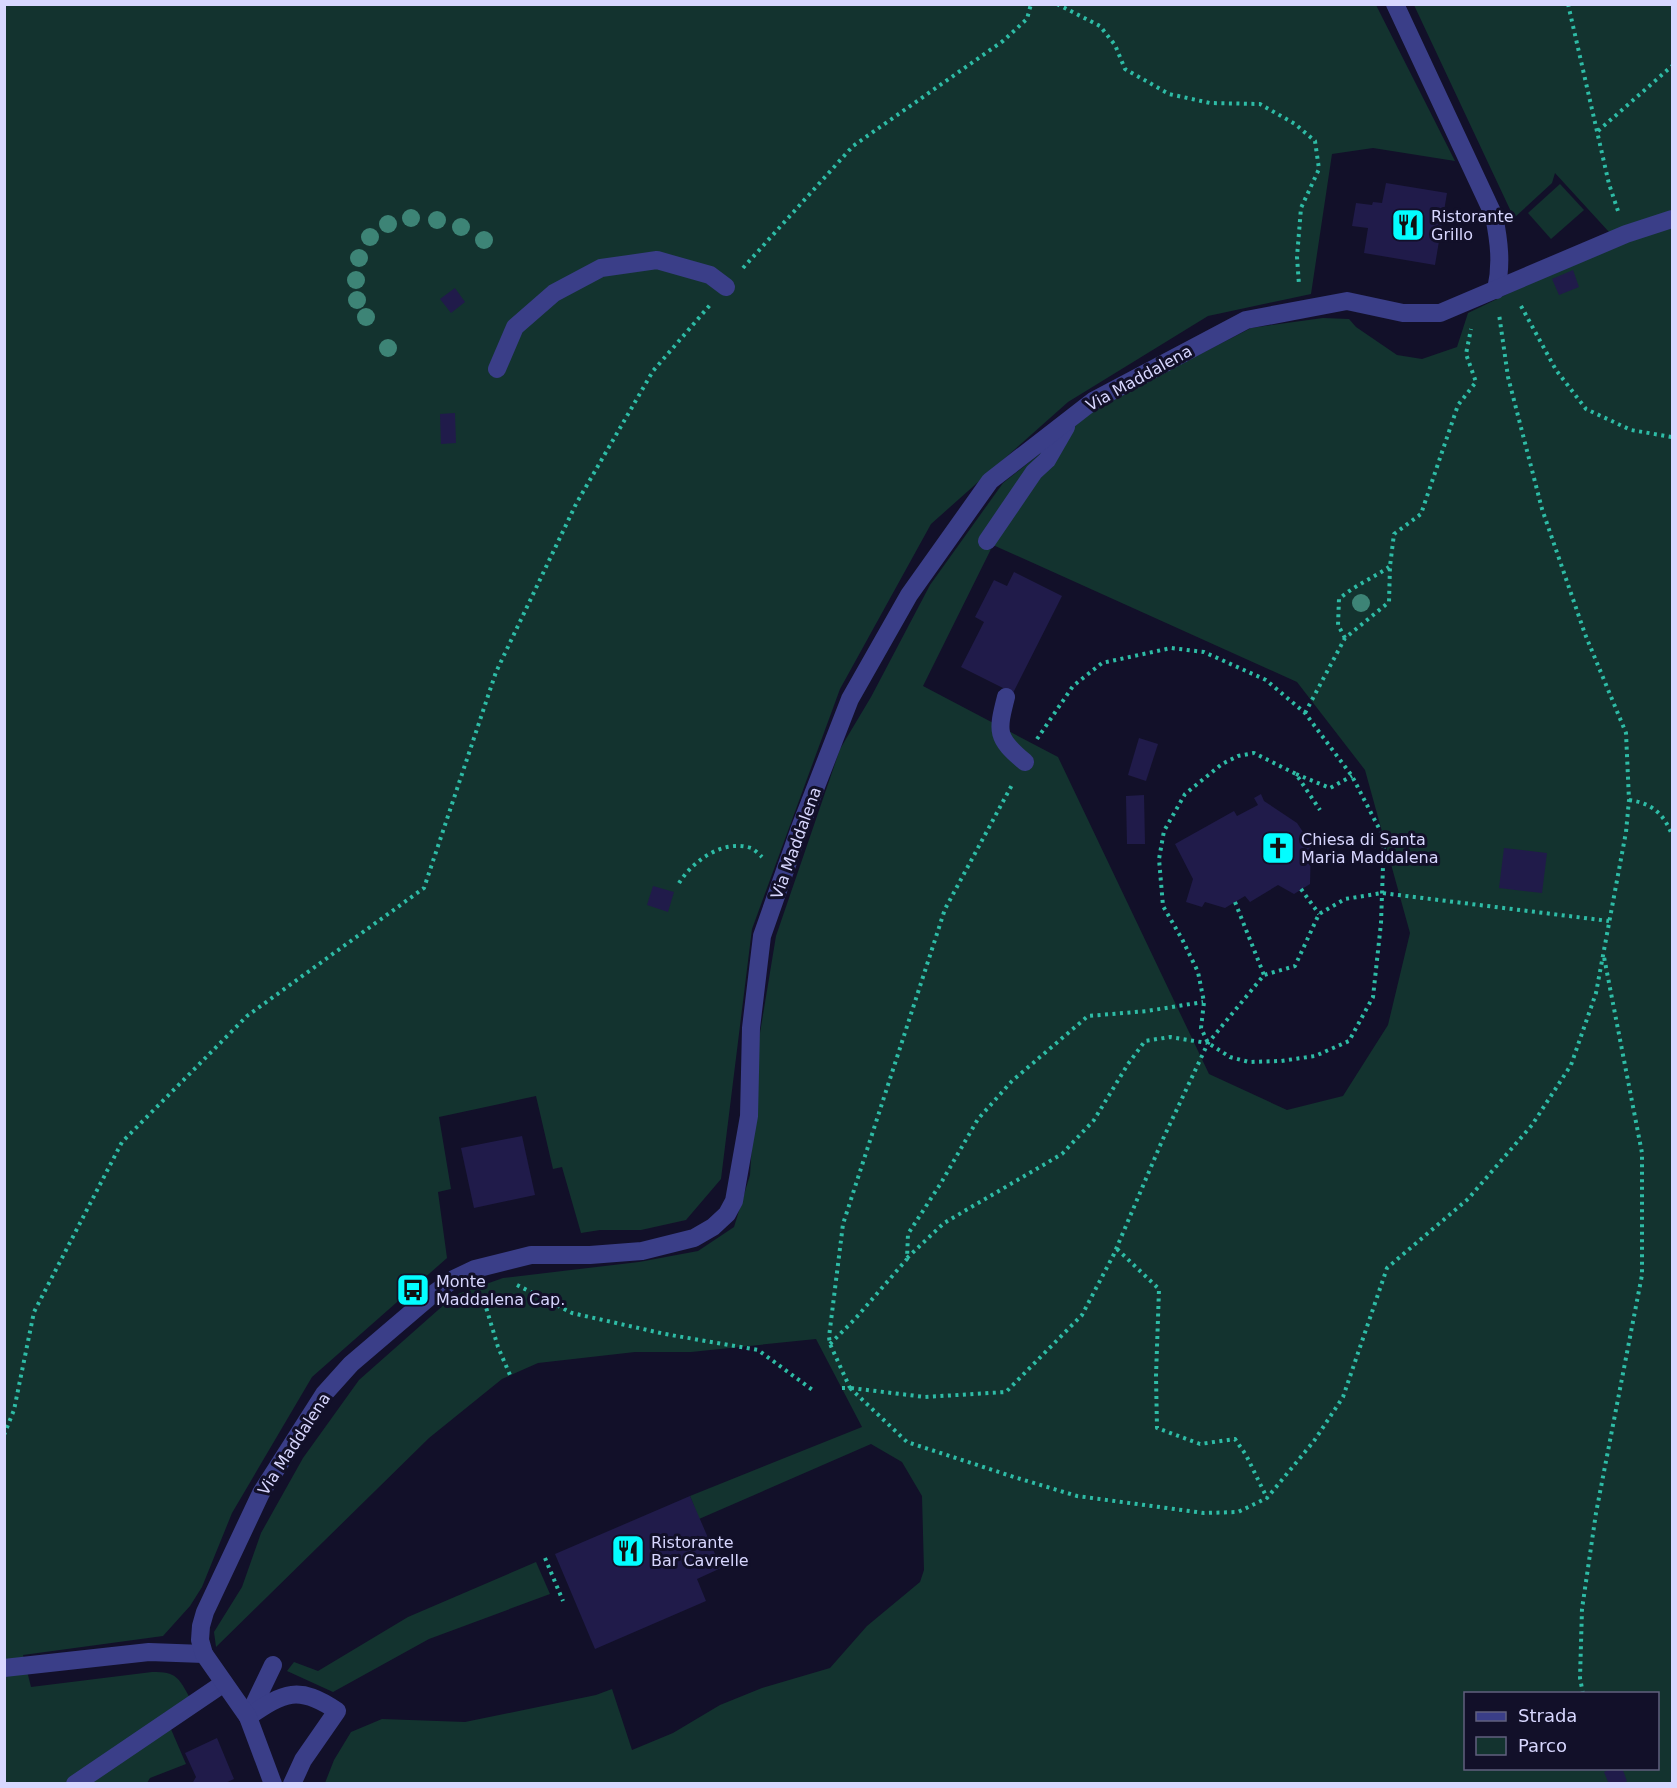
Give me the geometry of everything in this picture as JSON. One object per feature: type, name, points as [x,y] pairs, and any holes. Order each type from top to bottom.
[{"type":"street","points":[[1395,4],[1494,216],[1500,243],[1499,274],[1503,287]]},
{"type":"street","name":"Via Maddalena","points":[[271,1782],[248,1717],[204,1654],[200,1640],[201,1626],[215,1590],[269,1479],[324,1394],[351,1364],[454,1279],[479,1268],[531,1255],[590,1256],[642,1251],[694,1238],[713,1227],[727,1214],[734,1201],[749,1116],[751,1028],[762,936],[801,825],[850,699],[909,596],[990,481],[1093,400],[1246,320],[1347,301],[1403,313],[1440,313],[1626,234],[1672,219]]},
{"type":"street","points":[[497,369],[515,327],[554,293],[602,268],[657,260],[710,275],[726,287]]},
{"type":"street","points":[[987,541],[1034,472],[1047,460],[1072,417]]},
{"type":"street","points":[[1006,697],[999,729],[1006,747],[1025,762]]},
{"type":"street","points":[[4,1668],[149,1652],[204,1654]]},
{"type":"street","points":[[248,1717],[273,1665]]},
{"type":"street","points":[[75,1784],[224,1683]]},
{"type":"street","points":[[248,1717],[273,1700],[290,1695],[308,1695],[321,1700],[337,1711],[303,1760],[292,1784]]},
{"type":"path","points":[[4,1435],[14,1410],[34,1312],[122,1142],[247,1016],[424,888],[496,672],[576,504],[653,371],[853,147],[1003,41],[1027,20],[1031,4]]},
{"type":"path","points":[[1057,4],[1100,26],[1115,45],[1125,69],[1169,93],[1210,103],[1260,104],[1295,124],[1315,141],[1319,169],[1302,208],[1297,257],[1299,310]]},
{"type":"path","points":[[1568,4],[1609,184],[1626,234]]},
{"type":"path","points":[[1598,131],[1672,66]]},
{"type":"path","points":[[1503,287],[1556,370],[1586,409],[1631,430],[1672,437]]},
{"type":"path","points":[[830,1344],[908,1258],[944,1223],[1062,1154],[1094,1120],[1128,1064],[1145,1041],[1170,1037],[1208,1043],[1230,1057],[1249,1062],[1281,1061],[1315,1056],[1349,1041],[1373,997],[1382,893],[1384,838],[1352,776],[1305,714],[1266,680],[1204,652],[1172,648],[1102,663],[1073,686],[1036,741],[945,909],[843,1224],[830,1344],[850,1388],[907,1442],[1077,1496],[1204,1514],[1238,1512],[1267,1498],[1314,1441],[1343,1397],[1387,1268],[1468,1199],[1532,1125],[1571,1065],[1596,993],[1626,832],[1629,800],[1626,733],[1585,634],[1542,509],[1508,377],[1503,287]]},
{"type":"path","points":[[1305,714],[1345,638],[1389,602],[1394,534],[1421,514],[1458,405],[1476,382],[1466,354],[1472,326]]},
{"type":"path","points":[[1345,638],[1338,625],[1339,599],[1353,586],[1373,578],[1390,566]]},
{"type":"path","points":[[1208,1043],[1201,1028],[1203,1002],[1198,972],[1163,906],[1159,858],[1164,831],[1185,794],[1222,765],[1238,756],[1254,753],[1330,788],[1352,776]]},
{"type":"path","points":[[1296,774],[1320,810]]},
{"type":"path","points":[[1629,800],[1646,802],[1667,822],[1672,835]]},
{"type":"path","points":[[679,883],[688,868],[702,858],[730,847],[752,848],[767,860],[781,884]]},
{"type":"path","points":[[1301,889],[1319,914]]},
{"type":"path","points":[[842,1388],[925,1397],[1006,1392],[1082,1315],[1117,1248],[1162,1141],[1208,1043],[1264,975],[1295,966],[1319,914],[1345,899],[1382,893],[1610,921]]},
{"type":"path","points":[[1235,902],[1264,975]]},
{"type":"path","points":[[1583,1692],[1580,1678],[1582,1609],[1596,1513],[1642,1275],[1642,1153],[1603,954]]},
{"type":"path","points":[[908,1258],[908,1234],[978,1119],[1021,1074],[1088,1016],[1147,1011],[1203,1002]]},
{"type":"path","points":[[1117,1248],[1160,1289],[1156,1376],[1157,1428],[1200,1444],[1235,1438],[1267,1498]]},
{"type":"path","points":[[479,1268],[498,1347],[510,1375]]},
{"type":"path","points":[[479,1268],[572,1313],[666,1334],[759,1350],[814,1391]]},
{"type":"path","points":[[545,1558],[563,1600]]},
{"type":"green space","points":[[5,5],[1376,5],[1455,161],[1373,148],[1332,154],[1311,294],[1208,316],[1068,402],[931,524],[840,689],[752,929],[721,1179],[686,1220],[641,1230],[600,1230],[581,1233],[562,1167],[553,1169],[536,1096],[439,1117],[451,1189],[438,1192],[447,1258],[312,1377],[232,1513],[202,1587],[190,1606],[163,1636],[23,1655],[31,1687],[152,1672],[167,1673],[176,1677],[190,1698],[164,1713],[186,1764],[150,1778],[147,1783],[5,1784]]},
{"type":"green space","points":[[1414,5],[1672,5],[1672,1783],[325,1783],[334,1760],[351,1732],[382,1719],[465,1722],[596,1695],[612,1689],[632,1750],[673,1733],[720,1705],[762,1688],[830,1668],[867,1626],[920,1582],[924,1570],[922,1496],[902,1462],[871,1444],[699,1519],[690,1496],[862,1427],[816,1339],[691,1352],[635,1352],[538,1363],[502,1379],[429,1438],[216,1647],[214,1632],[242,1587],[261,1533],[303,1458],[359,1380],[455,1295],[503,1278],[639,1262],[698,1251],[734,1227],[750,1175],[758,1045],[776,936],[840,749],[871,697],[930,585],[1003,483],[1101,405],[1251,328],[1323,318],[1349,319],[1356,327],[1397,355],[1422,359],[1457,347],[1468,313],[1534,281],[1620,244],[1555,173],[1552,183],[1514,218]],"holes":[[[993,545],[1297,682],[1365,770],[1410,933],[1388,1025],[1343,1096],[1287,1110],[1209,1074],[1058,757],[923,686]]]},
{"type":"green space","points":[[1560,184],[1584,210],[1551,239],[1528,213]]},
{"type":"green space","points":[[536,1562],[550,1594],[429,1639],[333,1692],[287,1671],[294,1662],[318,1671],[408,1617]]},
{"type":"building","points":[[1386,183],[1447,193],[1435,265],[1364,253],[1368,228],[1352,226],[1356,203],[1372,205],[1373,202],[1382,203]]},
{"type":"building","points":[[1573,270],[1579,287],[1559,295],[1552,279]]},
{"type":"building","points":[[455,288],[465,302],[451,313],[440,299]]},
{"type":"building","points":[[455,413],[456,443],[441,444],[440,414]]},
{"type":"building","points":[[1014,572],[1062,596],[1013,693],[961,667],[984,622],[975,617],[994,580],[1007,586]]},
{"type":"building","points":[[1139,738],[1158,744],[1146,781],[1128,775]]},
{"type":"building","points":[[1261,794],[1264,801],[1297,823],[1311,844],[1310,884],[1294,894],[1278,885],[1250,902],[1245,896],[1225,908],[1205,902],[1202,907],[1186,902],[1193,879],[1175,844],[1234,811],[1237,816],[1258,805],[1254,798]]},
{"type":"building","points":[[1144,795],[1145,844],[1127,844],[1126,796]]},
{"type":"building","points":[[1504,848],[1547,853],[1542,893],[1499,888]]},
{"type":"building","points":[[653,886],[674,892],[668,912],[647,905]]},
{"type":"building","points":[[522,1136],[535,1195],[474,1208],[461,1148]]},
{"type":"building","points":[[690,1496],[721,1568],[697,1579],[706,1601],[595,1649],[555,1554]]},
{"type":"building","points":[[217,1738],[234,1779],[223,1784],[192,1784],[196,1777],[185,1753]]},
{"type":"building","points":[[1623,1770],[1627,1781],[1622,1784],[1609,1784],[1604,1772]]},
{"type":"place","name":"Ristorante Grillo","points":[[1408,225]]},
{"type":"place","name":"Chiesa di Santa Maria Maddalena","points":[[1278,848]]},
{"type":"place","name":"Monte Maddalena Cap.","points":[[413,1290]]},
{"type":"place","name":"Ristorante Bar Cavrelle","points":[[628,1551]]}]
